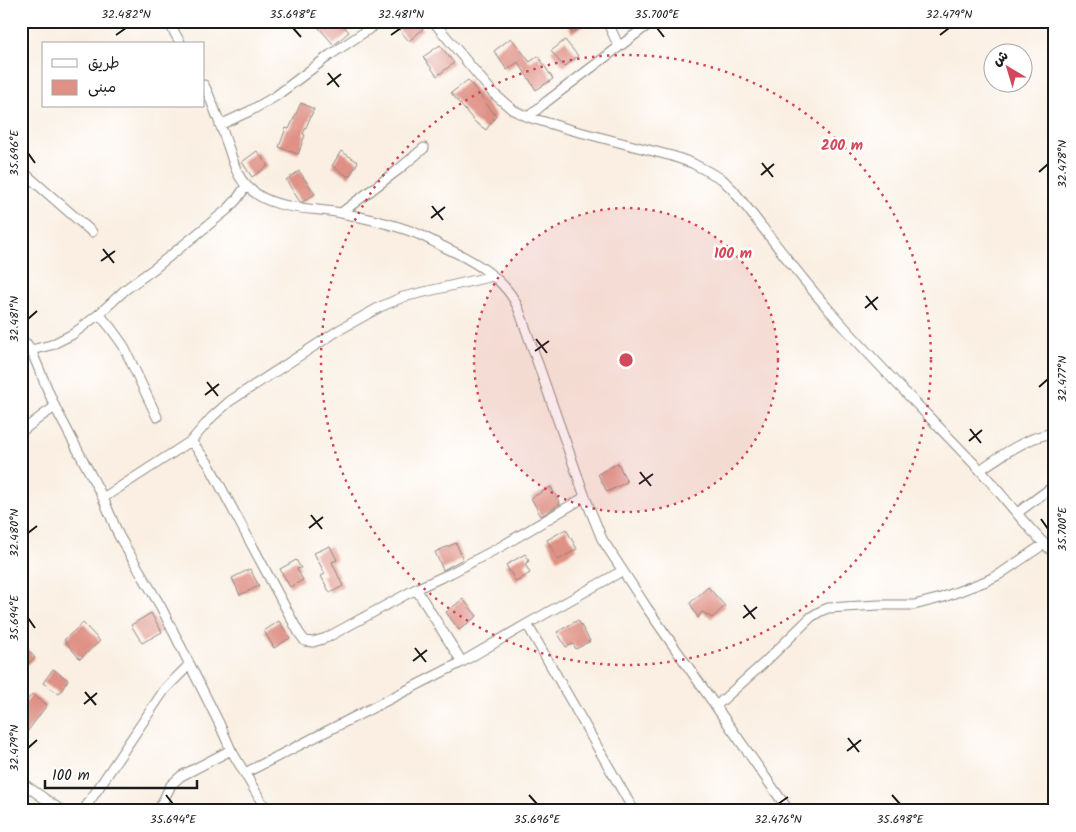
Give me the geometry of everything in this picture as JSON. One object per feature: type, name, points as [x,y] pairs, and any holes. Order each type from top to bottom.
[{"type":"street","points":[[168,21],[180,42]]},
{"type":"street","points":[[220,125],[276,96],[330,55],[380,21]]},
{"type":"street","points":[[433,21],[493,93],[514,110],[528,117],[568,129],[672,156],[692,163],[722,179],[733,190],[831,312],[881,368],[980,470],[1044,544],[1055,554]]},
{"type":"street","points":[[607,21],[619,47]]},
{"type":"street","points":[[528,117],[653,21]]},
{"type":"street","points":[[205,87],[237,170],[246,186],[280,204],[341,213],[380,222],[417,234],[476,263],[507,289],[519,310],[602,539],[647,608],[788,811]]},
{"type":"street","points":[[341,213],[424,148]]},
{"type":"street","points":[[21,170],[92,232]]},
{"type":"street","points":[[31,350],[45,347],[64,339],[86,325],[126,289],[228,209],[246,186]]},
{"type":"street","points":[[103,498],[191,441],[212,417],[230,401],[360,318],[403,297],[493,276]]},
{"type":"street","points":[[99,314],[123,344],[157,418]]},
{"type":"street","points":[[21,341],[27,344],[31,350],[56,407],[103,498],[119,536],[161,607],[231,750],[267,811]]},
{"type":"street","points":[[21,432],[43,414],[56,407]]},
{"type":"street","points":[[980,470],[1020,445],[1045,435],[1055,434]]},
{"type":"street","points":[[191,441],[208,463],[305,641],[313,642],[326,638],[416,589],[502,546],[586,497]]},
{"type":"street","points":[[1016,512],[1055,485]]},
{"type":"street","points":[[716,706],[811,617],[819,612],[828,608],[846,606],[879,604],[914,605],[941,598],[993,578],[1044,544]]},
{"type":"street","points":[[245,773],[462,662],[622,571]]},
{"type":"street","points":[[416,589],[462,662]]},
{"type":"street","points":[[527,624],[634,811]]},
{"type":"street","points":[[83,811],[165,690],[189,665]]},
{"type":"street","points":[[158,811],[171,785],[181,776],[231,750]]},
{"type":"street","points":[[21,782],[62,811]]},
{"type":"building","points":[[313,21],[339,21],[349,32],[334,45]]},
{"type":"building","points":[[399,21],[416,21],[423,29],[409,41],[395,25]]},
{"type":"building","points":[[566,21],[591,21],[572,33]]},
{"type":"building","points":[[511,38],[530,62],[538,56],[553,79],[536,90],[518,62],[507,70],[494,51]]},
{"type":"building","points":[[565,40],[578,56],[564,67],[551,51]]},
{"type":"building","points":[[440,45],[454,63],[437,76],[423,57]]},
{"type":"building","points":[[468,80],[496,116],[486,130],[475,122],[451,93]]},
{"type":"building","points":[[301,103],[314,109],[303,134],[305,135],[298,154],[279,147],[286,128],[289,129]]},
{"type":"building","points":[[257,151],[268,166],[252,177],[242,162]]},
{"type":"building","points":[[341,151],[358,162],[349,177],[332,166]]},
{"type":"building","points":[[299,171],[315,194],[303,202],[300,202],[286,180]]},
{"type":"building","points":[[618,463],[627,482],[607,492],[598,474]]},
{"type":"building","points":[[551,487],[560,504],[541,516],[531,498]]},
{"type":"building","points":[[566,529],[577,549],[558,560],[547,540]]},
{"type":"building","points":[[456,543],[463,559],[443,570],[435,552]]},
{"type":"building","points":[[330,546],[337,560],[332,562],[343,586],[330,593],[321,576],[325,574],[314,553]]},
{"type":"building","points":[[525,554],[529,561],[525,564],[530,573],[516,582],[506,565]]},
{"type":"building","points":[[296,560],[301,568],[297,569],[303,580],[290,587],[280,569]]},
{"type":"building","points":[[250,569],[259,586],[240,595],[232,578]]},
{"type":"building","points":[[708,587],[725,606],[712,618],[702,612],[698,618],[690,603]]},
{"type":"building","points":[[463,599],[477,616],[459,630],[446,612]]},
{"type":"building","points":[[151,613],[162,632],[142,643],[131,625]]},
{"type":"building","points":[[578,620],[590,641],[576,649],[573,644],[566,647],[557,632]]},
{"type":"building","points":[[279,621],[290,638],[274,648],[264,631]]},
{"type":"building","points":[[83,623],[100,641],[80,659],[64,640]]},
{"type":"building","points":[[21,642],[35,658],[21,670]]},
{"type":"building","points":[[53,669],[68,680],[59,694],[43,683]]},
{"type":"building","points":[[32,694],[47,705],[21,740],[21,708]]}]
